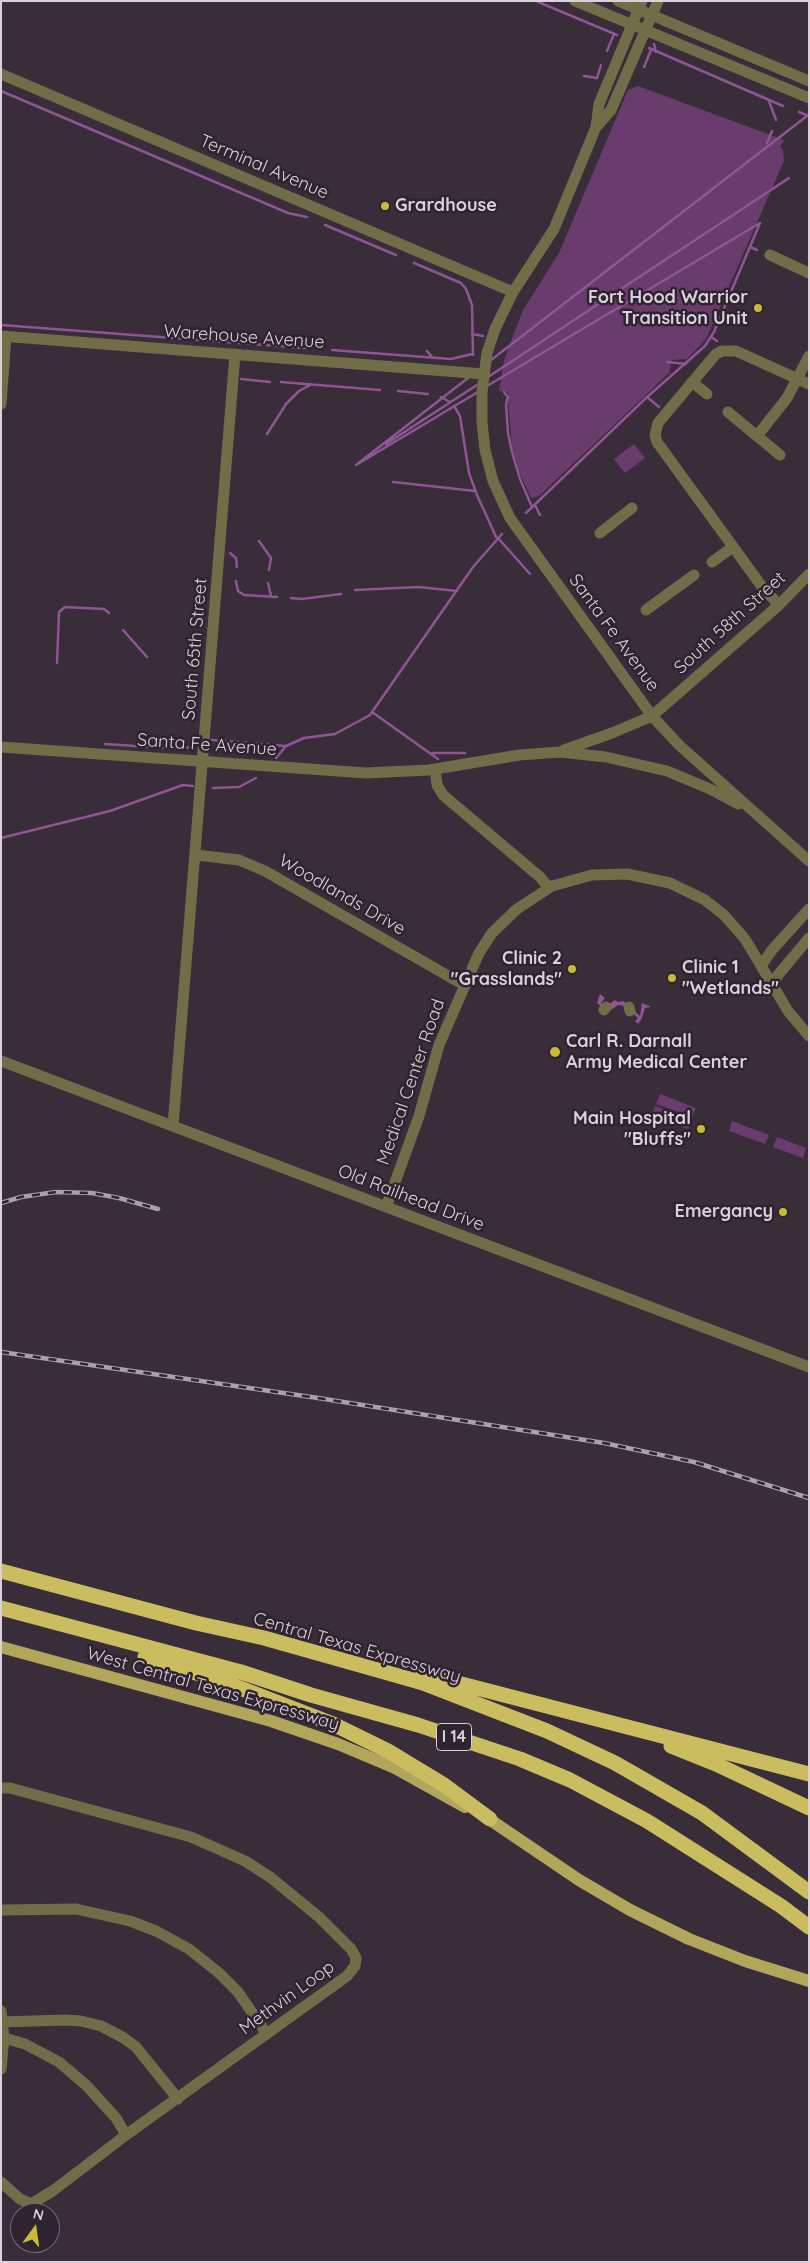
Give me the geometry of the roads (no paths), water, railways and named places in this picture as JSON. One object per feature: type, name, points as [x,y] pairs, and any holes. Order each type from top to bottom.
[{"type":"highway","name":"Central Texas Expressway","points":[[1,1571],[196,1623],[264,1638],[423,1683],[547,1731],[623,1767],[702,1813],[809,1892]]},
{"type":"highway","name":"I 14","points":[[1,1608],[241,1672],[311,1696],[418,1725],[520,1759],[601,1795],[647,1820],[781,1906],[809,1927]]},
{"type":"highway","points":[[65,1625],[112,1647],[222,1681],[333,1724],[396,1756],[460,1796],[490,1818]]},
{"type":"highway","points":[[264,1638],[400,1668],[809,1774]]},
{"type":"highway","points":[[563,1710],[660,1742],[716,1764],[809,1808]]},
{"type":"main road","name":"West Central Texas Expressway","points":[[1,1647],[271,1721],[338,1744],[395,1768],[490,1818],[579,1880],[630,1910],[689,1939],[745,1961],[809,1981]]},
{"type":"street","points":[[575,1],[809,98]]},
{"type":"street","points":[[618,1],[640,5],[652,16],[809,81]]},
{"type":"street","points":[[596,127],[611,110],[658,1]]},
{"type":"street","points":[[596,127],[599,104],[640,5]]},
{"type":"street","name":"Terminal Avenue","points":[[1,74],[513,292]]},
{"type":"street","name":"Santa Fe Avenue","points":[[596,127],[554,229],[513,292],[495,329],[484,374],[482,408],[483,436],[493,481],[505,510],[652,716],[679,746],[809,861]]},
{"type":"street","points":[[770,255],[809,273]]},
{"type":"street","points":[[1,404],[4,336]]},
{"type":"street","name":"Warehouse Avenue","points":[[4,336],[484,374]]},
{"type":"street","points":[[779,605],[763,588],[656,442],[655,435],[658,423],[716,354],[728,350],[804,381]]},
{"type":"street","name":"South 65th Street","points":[[173,1126],[235,354]]},
{"type":"street","points":[[757,436],[787,398],[804,381],[809,356]]},
{"type":"street","points":[[692,382],[707,394]]},
{"type":"street","points":[[728,412],[780,455]]},
{"type":"street","points":[[600,532],[632,508]]},
{"type":"street","points":[[712,562],[733,547]]},
{"type":"street","name":"South 58th Street","points":[[560,752],[652,716],[779,605],[809,574]]},
{"type":"street","points":[[646,610],[694,575]]},
{"type":"street","name":"Santa Fe Avenue","points":[[1,747],[203,763],[366,773],[435,769],[517,755],[560,752]]},
{"type":"street","points":[[560,752],[627,761],[667,771],[710,789],[755,813]]},
{"type":"street","points":[[435,769],[437,785],[444,795],[540,877],[550,888]]},
{"type":"street","name":"Woodlands Drive","points":[[196,855],[239,860],[260,868],[464,985]]},
{"type":"street","name":"Medical Center Road","points":[[386,1207],[420,1114],[439,1045],[464,985],[485,944],[500,924],[525,902],[550,888],[582,877],[617,873],[640,875],[670,883],[705,900],[724,915],[745,939],[788,1011],[809,1036]]},
{"type":"street","points":[[761,966],[772,950],[809,909]]},
{"type":"street","points":[[772,986],[778,975],[809,938]]},
{"type":"street","name":"Old Railhead Drive","points":[[1,1062],[809,1367]]},
{"type":"street","name":"Methvin Loop","points":[[1,1788],[10,1788],[190,1836],[244,1861],[270,1877],[319,1917],[350,1949],[356,1958],[355,1966],[347,1976],[126,2135],[54,2190],[31,2204],[20,2199],[1,2182]]},
{"type":"street","points":[[1,1910],[76,1909],[130,1921],[156,1931],[189,1949],[219,1974],[238,1992],[267,2034]]},
{"type":"street","points":[[1,2069],[2,2018],[81,2021],[101,2026],[124,2038],[136,2047],[178,2099]]},
{"type":"street","points":[[3,2038],[25,2044],[59,2062],[86,2085],[116,2118],[126,2135]]},
{"type":"waterway","points":[[536,1],[617,35]]},
{"type":"waterway","points":[[607,51],[614,34]]},
{"type":"waterway","points":[[654,44],[656,52]]},
{"type":"waterway","points":[[649,48],[783,106]]},
{"type":"waterway","points":[[644,67],[651,50]]},
{"type":"waterway","points":[[584,76],[597,78],[601,65]]},
{"type":"waterway","points":[[1,91],[288,213],[307,217]]},
{"type":"waterway","points":[[769,101],[776,120]]},
{"type":"waterway","points":[[799,112],[809,116]]},
{"type":"waterway","points":[[491,360],[807,116]]},
{"type":"waterway","points":[[767,143],[772,131]]},
{"type":"waterway","points":[[488,377],[789,178]]},
{"type":"waterway","points":[[487,386],[760,223],[714,332],[705,346],[647,397],[526,513]]},
{"type":"waterway","points":[[325,225],[396,255]]},
{"type":"waterway","points":[[750,247],[757,250]]},
{"type":"waterway","points":[[414,263],[461,283],[466,289],[472,305],[473,355]]},
{"type":"waterway","points":[[1,325],[306,348]]},
{"type":"waterway","points":[[472,334],[483,336]]},
{"type":"waterway","points":[[711,337],[717,341]]},
{"type":"waterway","points":[[332,350],[451,359],[472,354]]},
{"type":"waterway","points":[[427,351],[432,357]]},
{"type":"waterway","points":[[667,362],[686,364]]},
{"type":"waterway","points":[[468,378],[356,465],[478,392]]},
{"type":"waterway","points":[[241,379],[270,382]]},
{"type":"waterway","points":[[281,382],[380,390]]},
{"type":"waterway","points":[[386,444],[480,383]]},
{"type":"waterway","points":[[267,434],[286,404],[299,391],[310,385]]},
{"type":"waterway","points":[[398,391],[428,394]]},
{"type":"waterway","points":[[504,392],[508,397],[506,404],[508,433],[512,452],[520,479],[532,507]]},
{"type":"waterway","points":[[441,397],[450,402]]},
{"type":"waterway","points":[[647,397],[659,407]]},
{"type":"waterway","points":[[454,406],[460,416],[469,473],[497,539]]},
{"type":"waterway","points":[[393,482],[475,491]]},
{"type":"waterway","points":[[535,505],[540,515]]},
{"type":"waterway","points":[[276,758],[286,746],[304,738],[335,734],[370,715],[473,567],[502,534]]},
{"type":"waterway","points":[[498,538],[530,574]]},
{"type":"waterway","points":[[259,541],[271,558],[269,570]]},
{"type":"waterway","points":[[230,553],[236,558],[237,567]]},
{"type":"waterway","points":[[236,581],[238,591],[244,595],[277,597]]},
{"type":"waterway","points":[[268,583],[271,596]]},
{"type":"waterway","points":[[355,590],[419,587],[457,591]]},
{"type":"waterway","points":[[291,598],[302,599],[341,594]]},
{"type":"waterway","points":[[57,663],[59,612],[65,607],[104,609],[109,613]]},
{"type":"waterway","points":[[123,630],[147,657]]},
{"type":"waterway","points":[[372,712],[438,759]]},
{"type":"waterway","points":[[105,744],[181,749],[190,747],[197,739]]},
{"type":"waterway","points":[[212,740],[286,746]]},
{"type":"waterway","points":[[432,753],[465,753]]},
{"type":"waterway","points":[[213,788],[239,787],[256,778]]},
{"type":"waterway","points":[[1,838],[110,811],[183,785],[193,786]]},
{"type":"railway","points":[[1,1203],[21,1197],[56,1192],[92,1193],[119,1198],[158,1209]]},
{"type":"railway","points":[[1,1352],[318,1398],[604,1443],[694,1462],[809,1498]]},
{"type":"place","name":"Grardhouse","points":[[385,206]]},
{"type":"place","name":"Fort Hood Warrior Transition Unit","points":[[758,308]]},
{"type":"place","name":"Clinic 2 \"Grasslands\"","points":[[572,969]]},
{"type":"place","name":"Clinic 1 \"Wetlands\"","points":[[672,978]]},
{"type":"place","name":"Carl R. Darnall Army Medical Center","points":[[555,1052]]},
{"type":"place","name":"Main Hospital \"Bluffs\"","points":[[701,1129]]},
{"type":"place","name":"Emergancy","points":[[783,1212]]}]
